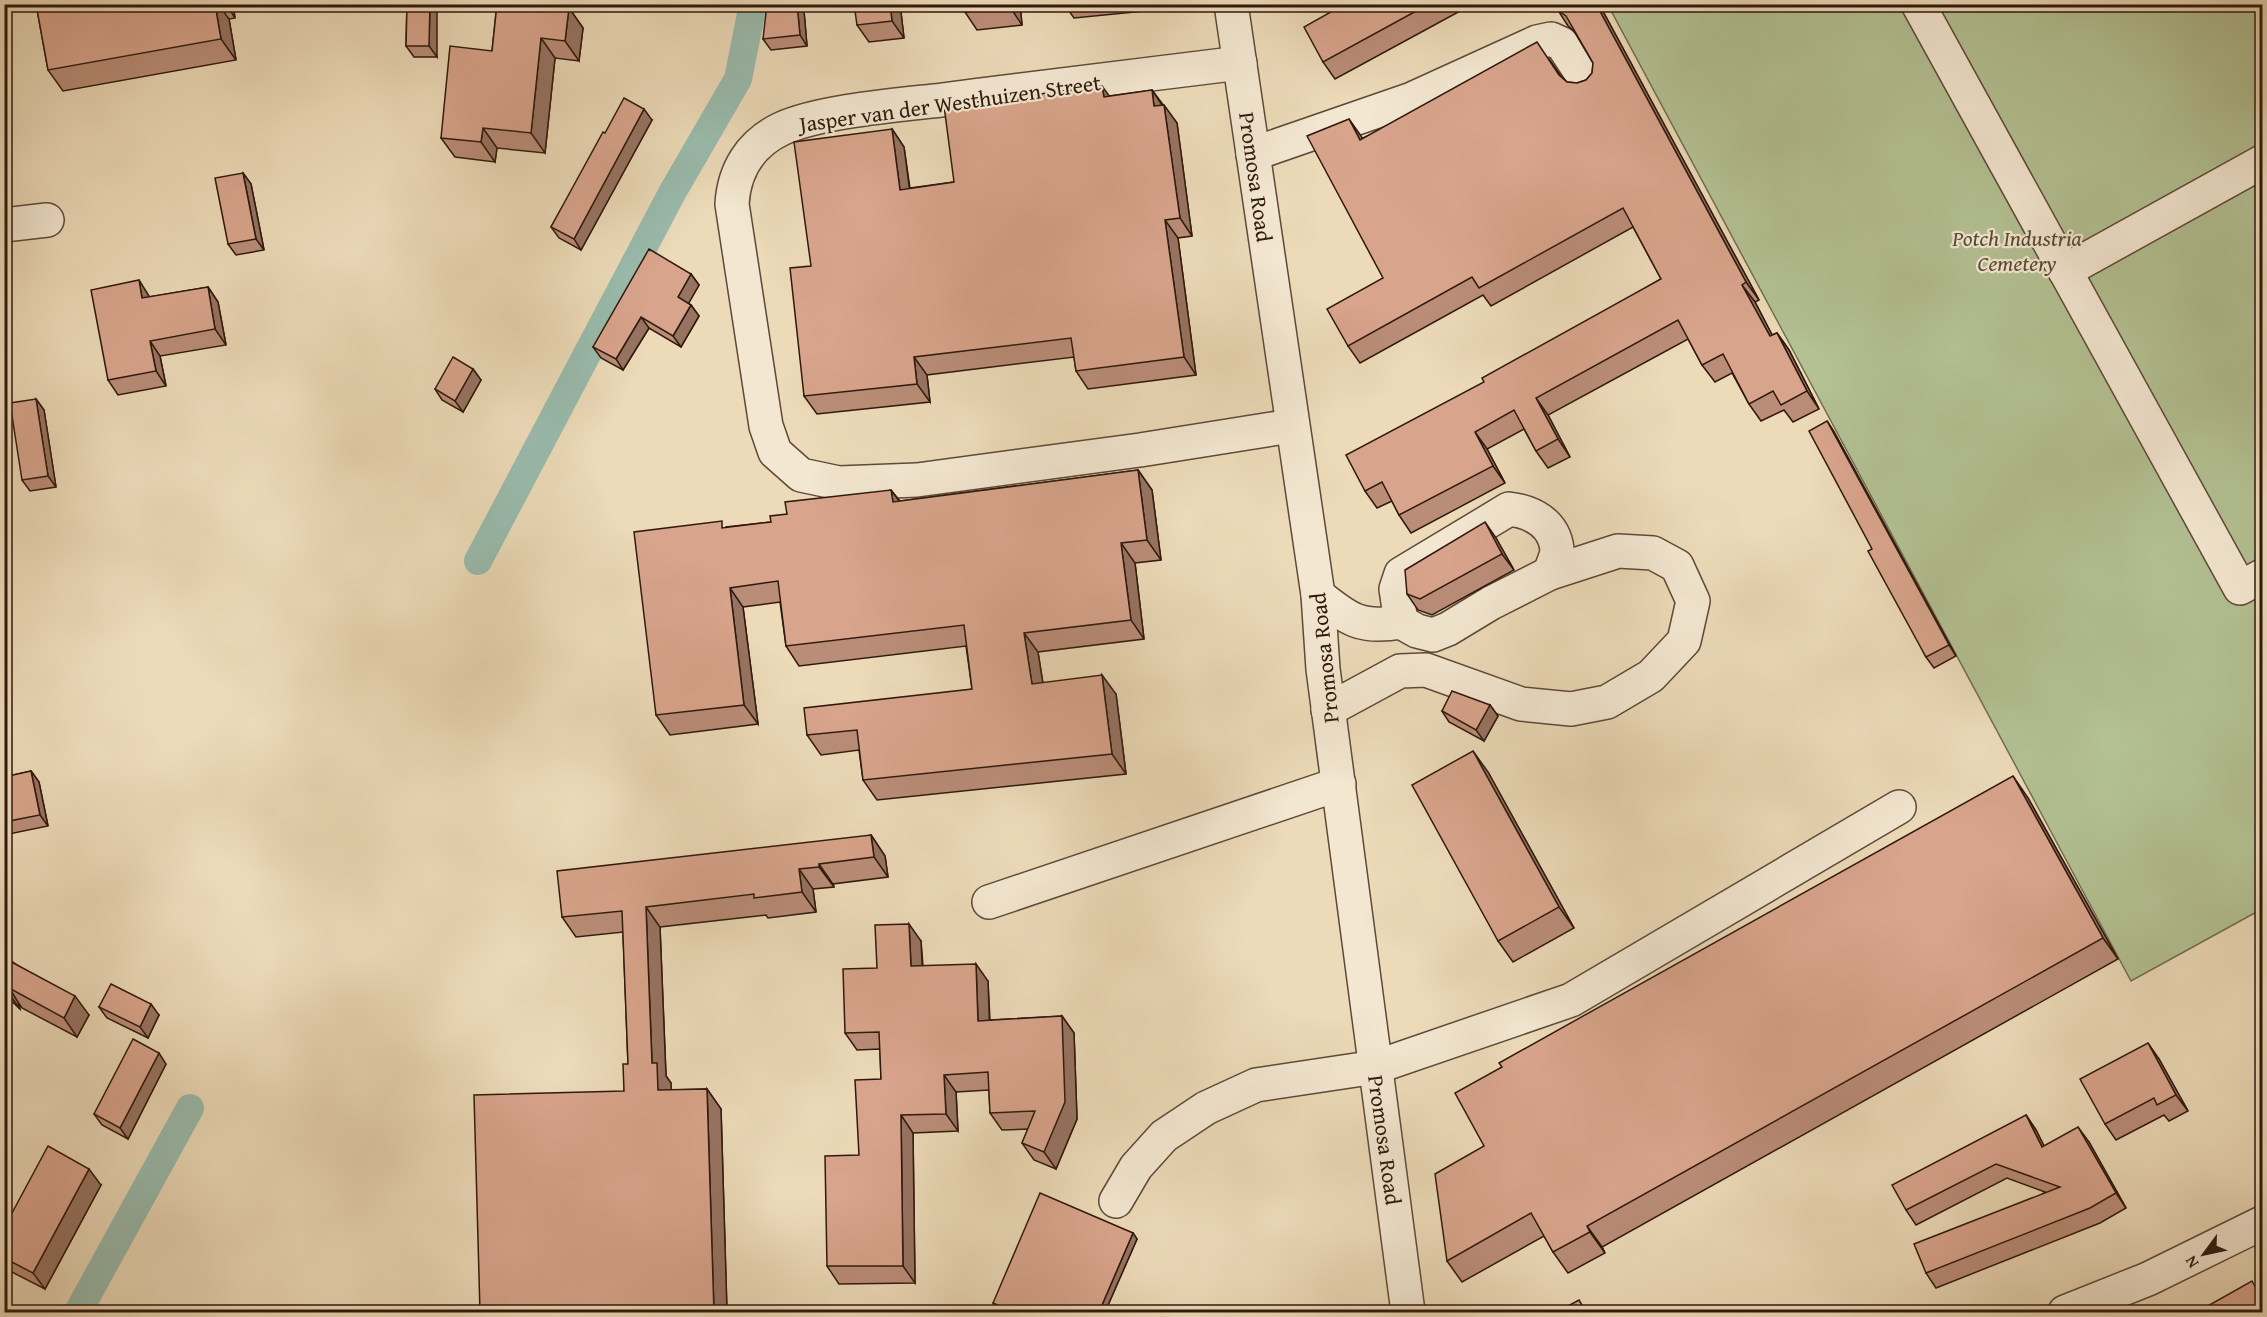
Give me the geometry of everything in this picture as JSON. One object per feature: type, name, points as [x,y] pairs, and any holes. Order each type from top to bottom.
[{"type":"street","name":"Promosa Road","points":[[1231,4],[1291,426],[1318,595],[1338,784],[1408,1312]]},
{"type":"street","points":[[1918,4],[2240,588],[2262,576]]},
{"type":"street","points":[[1253,154],[1412,99],[1538,42],[1551,39],[1562,44],[1587,82]]},
{"type":"street","name":"Jasper van der Westhuizen Street","points":[[1240,63],[909,104],[824,118],[781,129],[751,151],[741,166],[733,188],[732,204],[753,356],[766,426],[776,452],[801,475],[822,482],[876,483],[928,478],[1140,450],[1291,426]]},
{"type":"street","points":[[2065,272],[2262,162]]},
{"type":"street","points":[[4,225],[47,220]]},
{"type":"street","points":[[1401,622],[1396,589],[1401,574],[1509,509],[1529,512],[1548,525],[1557,550],[1550,573]]},
{"type":"street","points":[[1318,595],[1343,615],[1359,624],[1379,626],[1401,622],[1417,631],[1433,635],[1550,573],[1618,551],[1653,553],[1677,566],[1693,602],[1684,641],[1651,676],[1607,702],[1571,709],[1521,704],[1426,670],[1400,671],[1329,710]]},
{"type":"street","points":[[989,902],[1338,784]]},
{"type":"street","points":[[1116,1201],[1136,1167],[1164,1136],[1206,1108],[1256,1085],[1376,1067],[1571,1000],[1899,807]]},
{"type":"street","points":[[2065,1312],[2148,1279],[2262,1223]]},
{"type":"green space","name":"Potch Industria Cemetery","points":[[1608,5],[2262,5],[2262,909],[2131,981]]},
{"type":"building","points":[[36,4],[215,4],[221,39],[48,70]]},
{"type":"building","points":[[407,4],[430,4],[429,46],[406,46]]},
{"type":"building","points":[[497,4],[544,4],[569,8],[565,41],[541,38],[531,133],[483,128],[481,142],[441,138],[450,46],[492,51]]},
{"type":"building","points":[[767,4],[797,4],[800,35],[763,39]]},
{"type":"building","points":[[854,4],[890,4],[892,21],[857,25]]},
{"type":"building","points":[[964,4],[1010,4],[1010,7],[965,12]]},
{"type":"building","points":[[1345,4],[1429,4],[1323,62],[1304,27]]},
{"type":"building","points":[[1554,4],[1596,4],[1746,282],[1742,285],[1770,336],[1777,333],[1807,391],[1781,405],[1773,391],[1749,404],[1723,354],[1702,365],[1678,320],[1536,398],[1558,439],[1536,451],[1514,410],[1475,432],[1493,466],[1399,515],[1382,482],[1365,491],[1346,455],[1484,382],[1482,378],[1661,279],[1623,208],[1479,288],[1472,277],[1348,346],[1327,309],[1383,278],[1307,136],[1349,119],[1360,140],[1537,42],[1559,75],[1567,82],[1577,83],[1586,80],[1592,73],[1593,63],[1566,16],[1556,9]]},
{"type":"building","points":[[1102,86],[1104,97],[1152,90],[1154,106],[1164,105],[1180,218],[1165,220],[1184,357],[1076,371],[1071,338],[914,357],[917,384],[804,396],[790,268],[811,266],[794,142],[892,129],[900,190],[954,182],[944,106]]},
{"type":"building","points":[[624,98],[644,109],[574,239],[551,227]]},
{"type":"building","points":[[243,173],[256,239],[228,244],[215,178]]},
{"type":"building","points":[[649,249],[691,274],[678,297],[691,305],[673,336],[641,317],[616,359],[593,347]]},
{"type":"building","points":[[139,280],[142,298],[208,287],[215,329],[150,341],[156,371],[108,380],[91,290]]},
{"type":"building","points":[[453,357],[473,369],[455,401],[435,389]]},
{"type":"building","points":[[36,399],[48,476],[22,480],[10,403]]},
{"type":"building","points":[[1827,421],[1949,645],[1926,657],[1868,551],[1872,549],[1809,431]]},
{"type":"building","points":[[1138,470],[1147,540],[1121,543],[1131,620],[1024,633],[1032,684],[1102,675],[1112,754],[863,780],[857,730],[807,735],[804,708],[972,689],[964,625],[786,646],[778,581],[730,588],[744,705],[656,715],[634,532],[722,521],[722,528],[771,522],[770,516],[787,514],[785,502],[891,490],[893,502]]},
{"type":"building","points":[[1485,522],[1502,554],[1420,599],[1407,594],[1405,570]]},
{"type":"building","points":[[1452,691],[1490,705],[1476,730],[1442,711]]},
{"type":"building","points":[[1473,751],[1559,907],[1498,941],[1412,785]]},
{"type":"building","points":[[31,771],[40,815],[4,822],[4,777]]},
{"type":"building","points":[[2013,776],[2103,938],[1587,1226],[1590,1232],[1553,1252],[1531,1213],[1447,1261],[1435,1174],[1484,1146],[1455,1093],[1502,1067],[1499,1063]]},
{"type":"building","points":[[871,835],[874,857],[799,869],[802,892],[754,898],[754,894],[646,907],[652,1063],[657,1063],[658,1090],[707,1089],[714,1312],[480,1312],[474,1095],[624,1091],[623,1064],[628,1064],[622,911],[562,917],[557,871]]},
{"type":"building","points":[[909,924],[911,966],[976,964],[978,1021],[1062,1016],[1065,1102],[1044,1152],[1022,1143],[1035,1111],[990,1113],[988,1072],[944,1075],[946,1114],[901,1115],[903,1266],[827,1266],[825,1156],[859,1155],[855,1080],[881,1079],[879,1032],[845,1033],[843,969],[877,968],[875,925]]},
{"type":"building","points":[[4,958],[75,996],[64,1018],[9,988],[11,985],[5,981],[6,990],[4,988]]},
{"type":"building","points":[[111,984],[151,1004],[140,1027],[99,1007]]},
{"type":"building","points":[[133,1039],[159,1053],[120,1128],[94,1114]]},
{"type":"building","points":[[2148,1043],[2176,1095],[2157,1105],[2154,1098],[2105,1124],[2080,1079]]},
{"type":"building","points":[[2026,1115],[2042,1147],[2078,1127],[2116,1193],[2090,1208],[1926,1273],[1914,1244],[2060,1187],[1996,1164],[1906,1210],[1892,1185]]},
{"type":"building","points":[[48,1146],[89,1169],[33,1273],[4,1258],[4,1228]]},
{"type":"building","points":[[1040,1193],[1133,1233],[1099,1312],[1014,1312],[993,1303]]},
{"type":"building","points":[[2252,1281],[2262,1299],[2262,1312],[2197,1312]]},
{"type":"building","points":[[1579,1300],[1586,1312],[1557,1312]]},
{"type":"waterway","points":[[478,561],[672,193],[738,79],[753,4]]},
{"type":"waterway","points":[[78,1312],[190,1108]]}]
